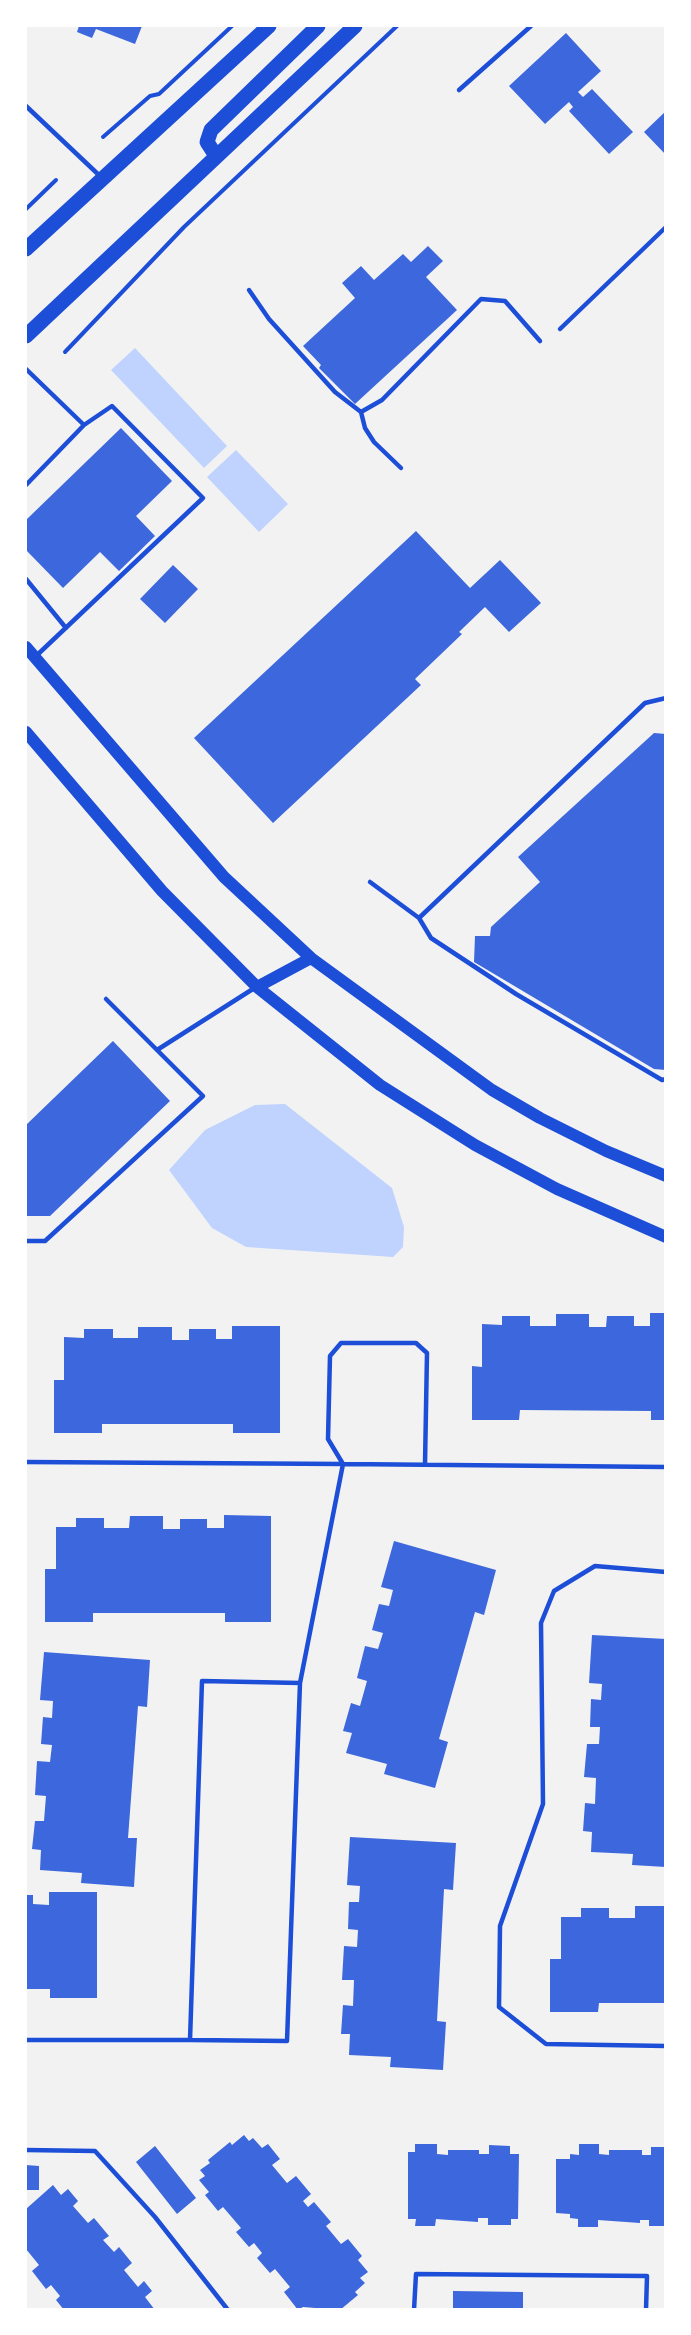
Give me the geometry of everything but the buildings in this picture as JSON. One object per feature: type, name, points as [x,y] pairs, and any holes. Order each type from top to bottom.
[{"type":"main road","points":[[26,249],[101,177],[269,26]]},
{"type":"main road","points":[[216,156],[207,142],[211,130],[318,26]]},
{"type":"main road","points":[[26,336],[355,26]]},
{"type":"main road","points":[[26,647],[224,877],[311,958],[492,1090],[559,1128],[666,1176]]},
{"type":"main road","points":[[26,732],[162,891],[257,987],[380,1085],[475,1145],[557,1189],[666,1237]]},
{"type":"main road","points":[[257,987],[311,958]]},
{"type":"lane","points":[[459,90],[531,26]]},
{"type":"lane","points":[[26,106],[101,177]]},
{"type":"lane","points":[[560,329],[666,226]]},
{"type":"lane","points":[[249,290],[269,320],[335,392],[361,412],[364,428],[374,442],[401,468]]},
{"type":"lane","points":[[361,412],[382,400],[481,299],[505,301],[540,341]]},
{"type":"lane","points":[[26,369],[84,425]]},
{"type":"lane","points":[[26,485],[84,425],[112,406],[202,498],[35,657]]},
{"type":"lane","points":[[26,579],[66,628]]},
{"type":"lane","points":[[419,918],[645,703],[666,698]]},
{"type":"lane","points":[[370,882],[419,918],[431,938],[516,994],[662,1080],[666,1079]]},
{"type":"lane","points":[[156,1050],[257,987]]},
{"type":"lane","points":[[26,1241],[45,1241],[203,1096],[106,999]]},
{"type":"lane","points":[[26,2040],[287,2041],[300,1683],[343,1464],[328,1439],[330,1356],[340,1343],[416,1343],[427,1353],[425,1464]]},
{"type":"lane","points":[[26,1462],[666,1467]]},
{"type":"lane","points":[[666,1572],[595,1566],[554,1591],[541,1623],[543,1804],[500,1926],[499,1995],[499,2007],[546,2044],[666,2046]]},
{"type":"lane","points":[[190,2040],[202,1681],[300,1683]]},
{"type":"lane","points":[[26,2150],[95,2151],[155,2217],[228,2310]]},
{"type":"lane","points":[[414,2310],[416,2274],[647,2276],[646,2310]]},
{"type":"path","points":[[103,137],[150,96],[159,94],[232,26]]},
{"type":"path","points":[[65,352],[128,289],[190,221],[397,26]]},
{"type":"path","points":[[26,209],[56,180]]},
{"type":"water","points":[[135,348],[227,446],[204,468],[111,370]]},
{"type":"water","points":[[236,450],[288,504],[259,532],[207,477]]},
{"type":"water","points":[[285,1104],[392,1188],[404,1227],[403,1247],[393,1257],[246,1247],[212,1228],[169,1170],[205,1130],[255,1105]]}]
